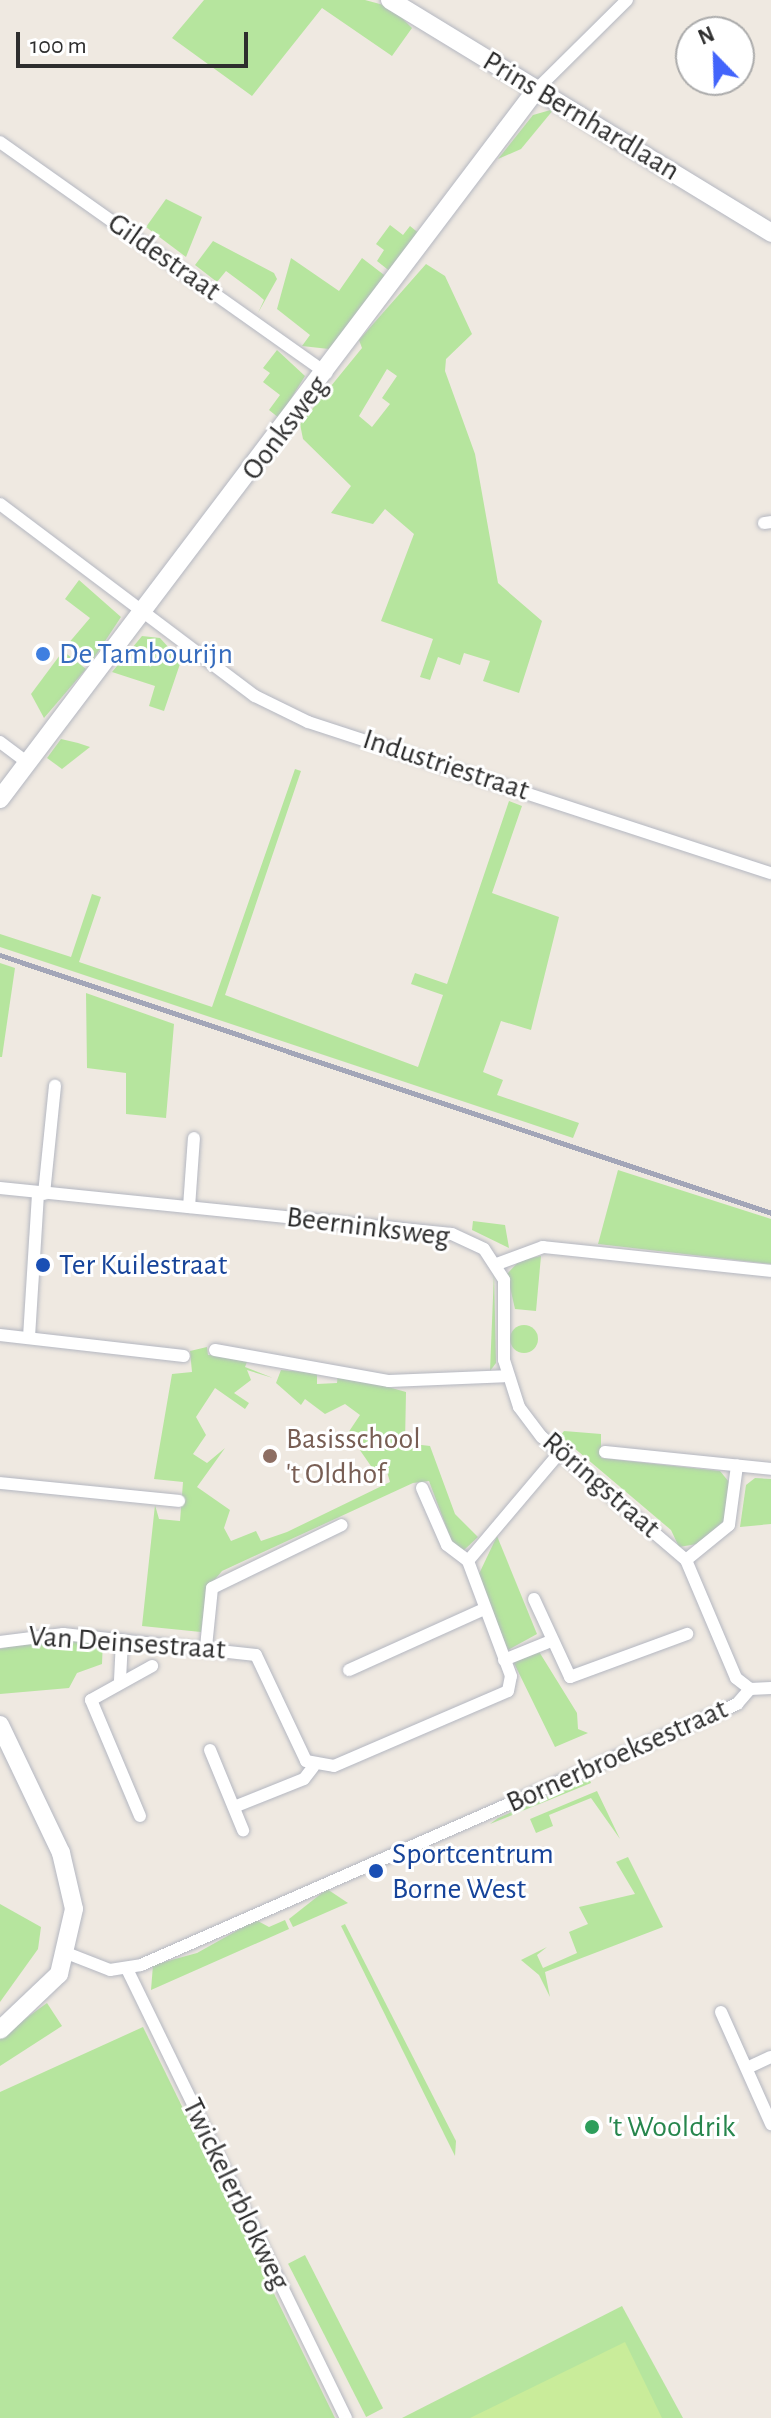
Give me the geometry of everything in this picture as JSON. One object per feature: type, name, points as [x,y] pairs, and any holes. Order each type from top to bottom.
[{"type":"main road","name":"Prins Bernhardlaan","points":[[390,0],[771,233]]},
{"type":"main road","name":"Oonksweg","points":[[0,799],[144,614],[536,90]]},
{"type":"main road","points":[[0,1725],[69,1878],[69,1954],[45,1994],[0,2030]]},
{"type":"street","points":[[536,90],[627,0]]},
{"type":"street","name":"Gildestraat","points":[[0,142],[326,373]]},
{"type":"street","name":"Industriestraat","points":[[0,504],[255,696],[308,722],[771,873]]},
{"type":"street","points":[[0,742],[28,763]]},
{"type":"street","points":[[29,1337],[41,1193],[55,1086]]},
{"type":"street","points":[[189,1207],[194,1138]]},
{"type":"street","name":"Beerninksweg","points":[[0,1188],[452,1234],[497,1264]]},
{"type":"street","points":[[497,1264],[543,1247],[771,1271]]},
{"type":"street","name":"Röringstraat","points":[[497,1264],[506,1302],[506,1376],[529,1421],[560,1452],[686,1560],[736,1678],[750,1689]]},
{"type":"street","points":[[0,1335],[184,1356]]},
{"type":"street","points":[[215,1350],[389,1381],[506,1376]]},
{"type":"street","points":[[468,1561],[560,1452]]},
{"type":"street","points":[[605,1452],[771,1469]]},
{"type":"street","points":[[686,1560],[729,1525],[737,1466]]},
{"type":"street","points":[[0,1483],[179,1501]]},
{"type":"street","points":[[234,1807],[304,1779],[313,1767],[334,1766],[501,1698],[512,1684],[482,1610],[468,1561],[447,1545],[422,1488]]},
{"type":"street","points":[[206,1647],[212,1588],[342,1525]]},
{"type":"street","points":[[534,1599],[551,1641],[576,1678],[687,1634]]},
{"type":"street","points":[[349,1670],[482,1610]]},
{"type":"street","name":"Van Deinsestraat","points":[[0,1642],[18,1634],[206,1647],[256,1655],[313,1767]]},
{"type":"street","points":[[120,1680],[122,1640]]},
{"type":"street","points":[[504,1660],[551,1641]]},
{"type":"street","points":[[140,1816],[92,1709],[95,1692],[152,1666]]},
{"type":"street","name":"Bornerbroeksestraat","points":[[127,1969],[737,1704],[750,1689],[771,1688]]},
{"type":"street","points":[[210,1750],[243,1830]]},
{"type":"street","points":[[69,1954],[127,1969]]},
{"type":"street","name":"Twickelerblokweg","points":[[127,1969],[346,2418]]},
{"type":"street","points":[[721,2012],[771,2124]]},
{"type":"street","points":[[747,2068],[771,2057]]},
{"type":"green space","points":[[204,0],[365,0],[391,7],[412,28],[392,56],[322,8],[252,96],[172,38]]},
{"type":"green space","points":[[554,109],[521,149],[498,159],[533,115]]},
{"type":"green space","points":[[166,199],[202,217],[186,257],[146,227]]},
{"type":"green space","points":[[390,225],[403,235],[410,226],[421,235],[392,273],[377,261],[384,250],[376,244]]},
{"type":"green space","points":[[213,241],[274,273],[277,279],[258,313],[264,300],[257,294],[226,271],[217,282],[195,265]]},
{"type":"green space","points":[[291,258],[339,291],[362,258],[388,278],[329,349],[302,346],[310,335],[277,309]]},
{"type":"green space","points":[[426,264],[445,276],[472,334],[446,359],[445,371],[475,454],[498,583],[542,621],[519,693],[483,681],[490,661],[464,653],[460,665],[438,657],[430,680],[420,677],[433,639],[381,621],[414,534],[385,509],[373,524],[331,513],[351,486],[303,439],[300,424],[362,348],[359,340]],"holes":[[[387,369],[397,376],[382,398],[390,404],[372,427],[359,416]]]},
{"type":"green space","points":[[277,350],[305,376],[279,418],[269,410],[280,395],[263,382],[270,373],[263,368]]},
{"type":"green space","points":[[79,580],[121,617],[90,664],[67,645],[90,618],[65,599]]},
{"type":"green space","points":[[142,636],[160,638],[181,661],[164,711],[149,706],[155,686],[112,672]]},
{"type":"green space","points":[[63,651],[86,669],[44,718],[31,694]]},
{"type":"green space","points":[[61,739],[90,747],[62,769],[47,758]]},
{"type":"green space","points":[[295,769],[301,771],[225,995],[418,1067],[443,995],[411,984],[415,973],[447,984],[509,801],[522,806],[492,893],[559,917],[531,1030],[501,1021],[483,1072],[503,1080],[497,1095],[579,1123],[573,1138],[0,947],[0,934],[71,957],[92,894],[101,897],[79,962],[212,1007]]},
{"type":"green space","points":[[0,963],[15,968],[2,1057],[0,1057]]},
{"type":"green space","points":[[86,993],[174,1024],[166,1118],[126,1114],[126,1073],[87,1068]]},
{"type":"green space","points":[[618,1170],[771,1219],[771,1264],[598,1244]]},
{"type":"green space","points":[[473,1221],[505,1225],[509,1248],[472,1230]]},
{"type":"green space","points":[[541,1256],[536,1311],[515,1309],[507,1274],[520,1260]]},
{"type":"green space","points":[[494,1273],[496,1363],[490,1371]]},
{"type":"green space","points":[[524,1325],[534,1329],[538,1339],[534,1349],[524,1353],[514,1349],[510,1339],[514,1329]]},
{"type":"green space","points":[[207,1347],[208,1355],[249,1357],[245,1367],[273,1378],[247,1370],[251,1380],[234,1393],[249,1403],[245,1409],[215,1388],[196,1417],[206,1435],[193,1454],[207,1463],[225,1448],[197,1487],[230,1510],[224,1528],[231,1541],[256,1531],[261,1541],[287,1532],[390,1482],[385,1465],[373,1469],[348,1433],[360,1415],[345,1404],[325,1414],[305,1399],[301,1405],[276,1383],[281,1370],[317,1373],[317,1384],[337,1383],[338,1373],[406,1392],[405,1443],[430,1446],[455,1514],[478,1537],[463,1551],[453,1545],[429,1481],[413,1483],[222,1571],[207,1589],[201,1632],[142,1626],[155,1505],[159,1519],[180,1521],[183,1482],[154,1479],[172,1374],[192,1372],[190,1351]]},
{"type":"green space","points":[[564,1431],[601,1434],[601,1458],[720,1471],[729,1482],[724,1521],[697,1544],[679,1547],[671,1530],[560,1436]]},
{"type":"green space","points":[[755,1478],[771,1479],[771,1524],[740,1527],[746,1485]]},
{"type":"green space","points":[[497,1536],[537,1634],[508,1650],[478,1576]]},
{"type":"green space","points":[[39,1638],[103,1639],[102,1664],[77,1673],[69,1688],[0,1694],[0,1649]]},
{"type":"green space","points":[[538,1650],[577,1713],[578,1729],[588,1733],[555,1747],[512,1659]]},
{"type":"green space","points":[[589,1778],[591,1783],[490,1824],[498,1818]]},
{"type":"green space","points":[[597,1791],[620,1839],[591,1798],[549,1815],[553,1826],[536,1833],[530,1819]]},
{"type":"green space","points":[[628,1857],[663,1927],[545,1972],[550,1997],[539,1975],[521,1960],[547,1947],[537,1955],[543,1968],[577,1953],[569,1932],[588,1924],[579,1907],[635,1894],[616,1862]]},
{"type":"green space","points":[[327,1889],[348,1903],[293,1927],[289,1919]]},
{"type":"green space","points":[[0,1904],[41,1927],[38,1949],[0,2002]]},
{"type":"green space","points":[[256,1920],[269,1927],[285,1920],[289,1929],[151,1990],[153,1965],[197,1953]]},
{"type":"green space","points":[[345,1924],[456,2141],[455,2156],[341,1926]]},
{"type":"green space","points":[[47,2003],[62,2026],[0,2066],[0,2037]]},
{"type":"green space","points":[[143,2027],[335,2418],[0,2418],[0,2092]]},
{"type":"green space","points":[[305,2255],[383,2408],[366,2417],[288,2264]]},
{"type":"green space","points":[[622,2306],[683,2418],[402,2418]]},
{"type":"green space","points":[[625,2342],[662,2418],[470,2418]]},
{"type":"railway","points":[[0,955],[771,1213]]},
{"type":"place","name":"De Tambourijn","points":[[43,654]]},
{"type":"place","name":"Ter Kuilestraat","points":[[43,1265]]},
{"type":"place","name":"Basisschool 't Oldhof","points":[[270,1456]]},
{"type":"place","name":"Sportcentrum Borne West","points":[[376,1871]]},
{"type":"place","name":"'t Wooldrik","points":[[592,2127]]}]
